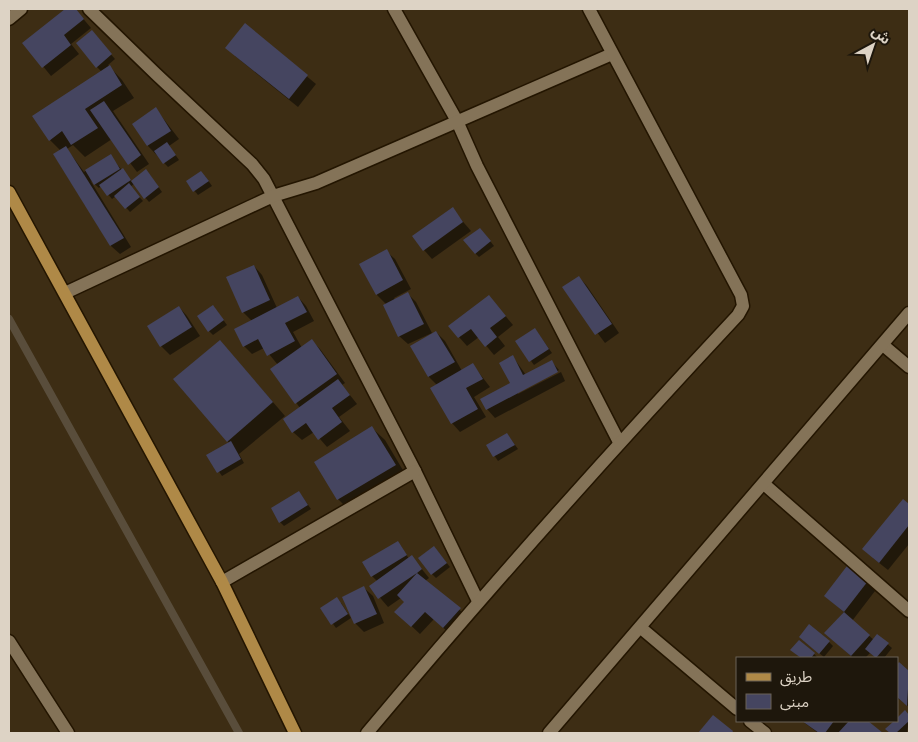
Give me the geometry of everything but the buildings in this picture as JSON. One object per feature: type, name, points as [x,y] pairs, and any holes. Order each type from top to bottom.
[{"type":"main road","points":[[9,192],[222,582],[295,733]]},
{"type":"street","points":[[9,19],[21,9]]},
{"type":"street","points":[[90,9],[252,164],[274,196],[478,601]]},
{"type":"street","points":[[394,9],[457,121],[477,166],[619,442]]},
{"type":"street","points":[[367,733],[478,601],[619,442],[738,314],[743,306],[741,295],[589,9]]},
{"type":"street","points":[[65,293],[274,196],[316,183],[612,54]]},
{"type":"street","points":[[549,733],[641,628],[909,313]]},
{"type":"street","points":[[883,345],[909,367]]},
{"type":"street","points":[[222,582],[414,471]]},
{"type":"street","points":[[764,484],[909,611]]},
{"type":"street","points":[[641,628],[736,708]]},
{"type":"street","points":[[9,641],[68,733]]},
{"type":"street","points":[[751,722],[765,733]]},
{"type":"waterway","points":[[9,319],[239,733]]}]
